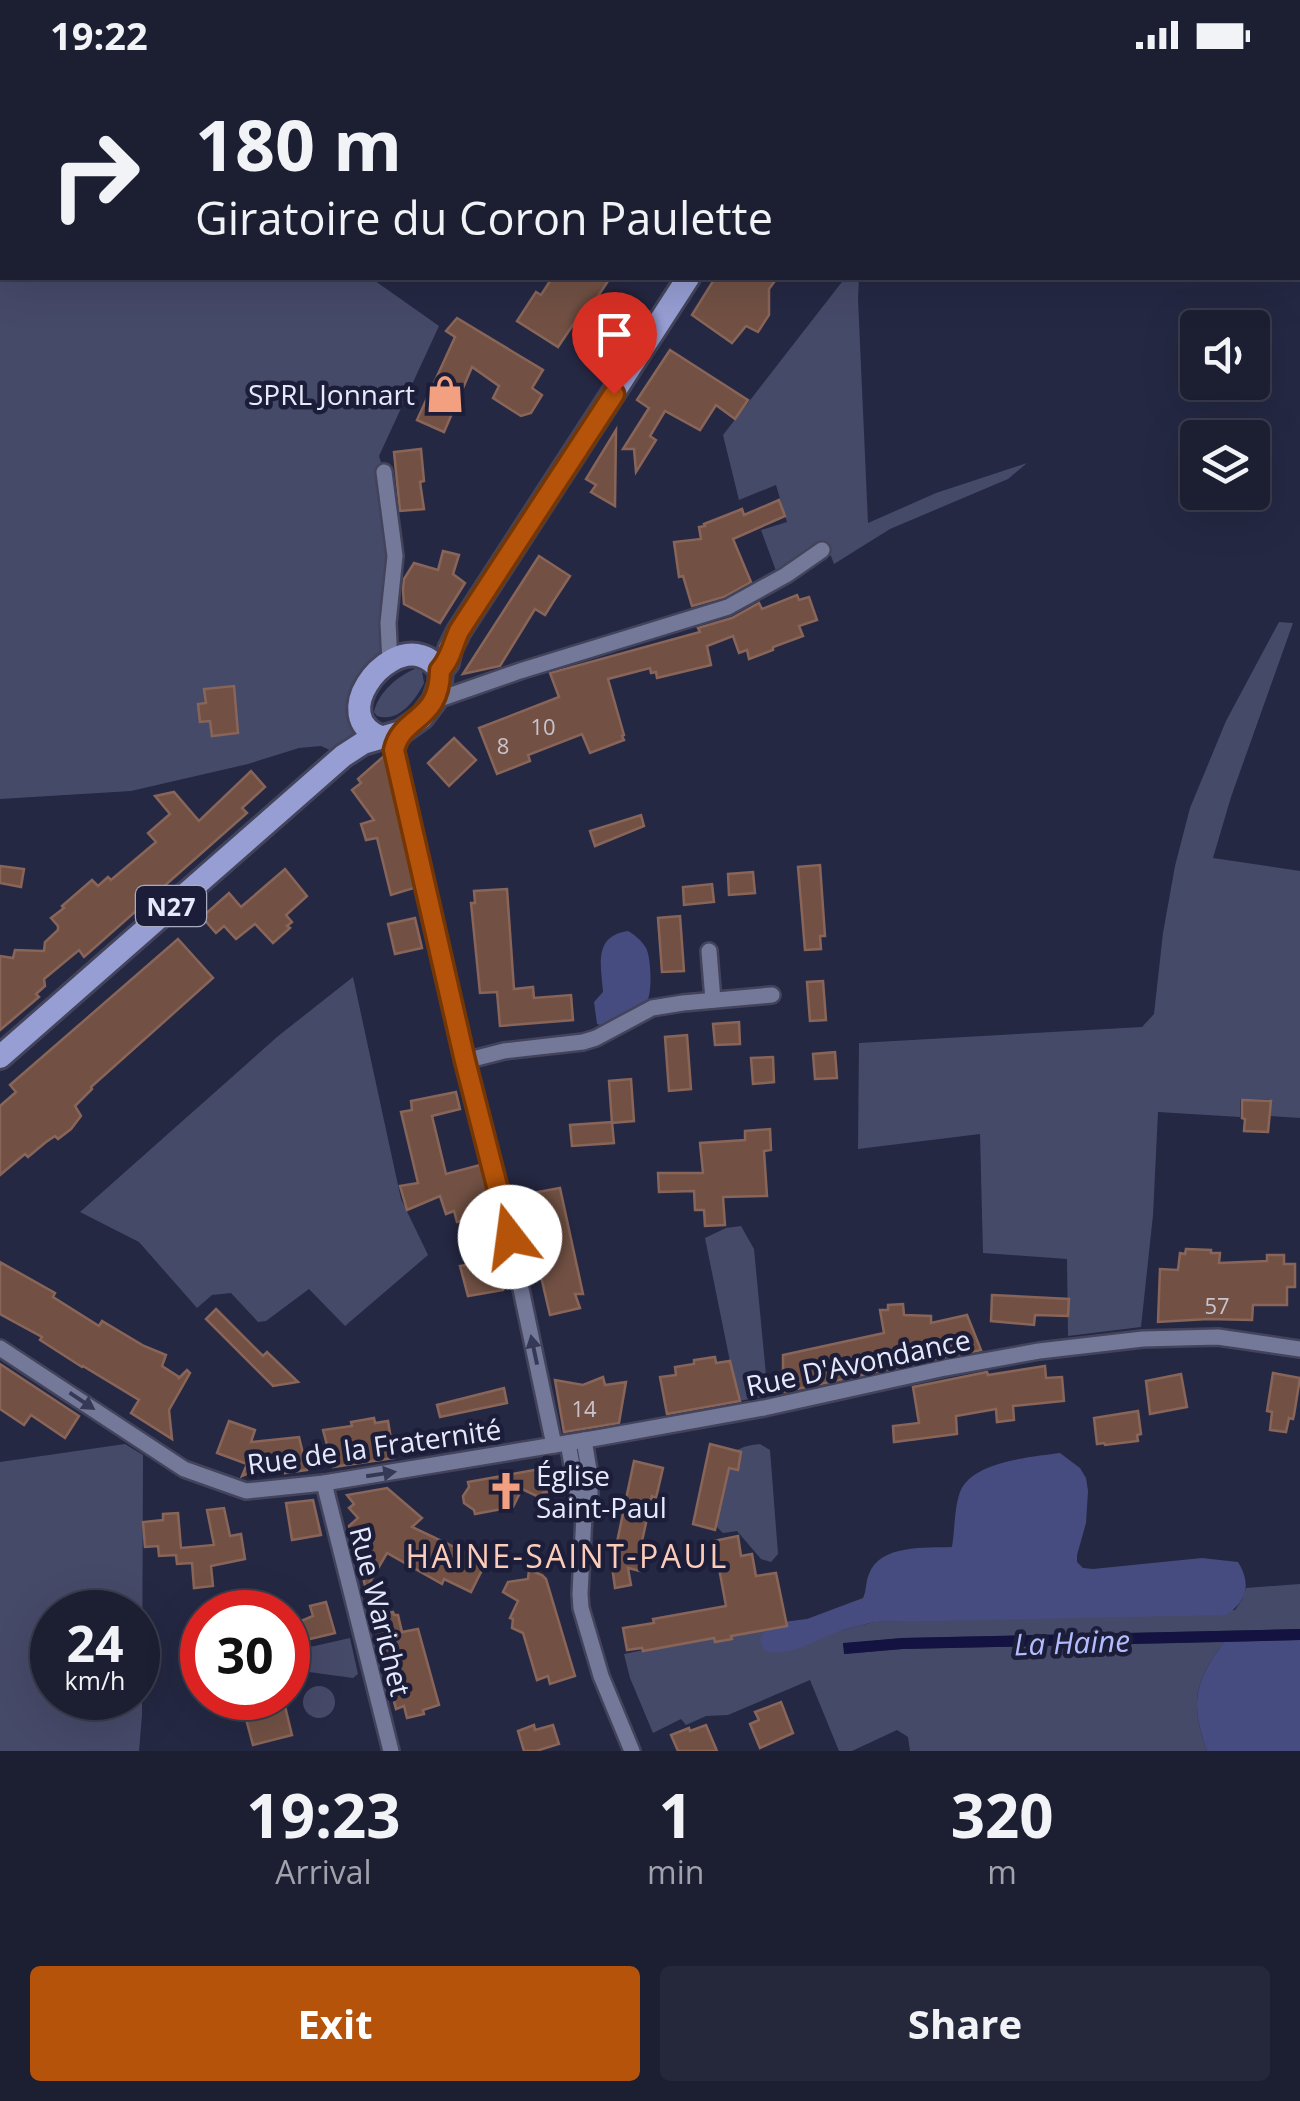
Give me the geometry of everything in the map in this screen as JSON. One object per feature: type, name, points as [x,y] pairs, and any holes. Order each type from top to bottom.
[{"type":"main road","points":[[390,663],[412,654],[432,663],[447,663],[459,631],[687,280]]},
{"type":"main road","name":"N27","points":[[343,756],[355,737],[365,687],[371,677],[390,663]]},
{"type":"main road","points":[[432,663],[440,684],[434,701]]},
{"type":"main road","name":"N27","points":[[0,1057],[343,756],[422,717],[434,701]]},
{"type":"main road","points":[[360,720],[367,732],[390,734]]},
{"type":"street","points":[[384,472],[395,556],[388,623],[390,663]]},
{"type":"street","points":[[434,701],[728,607],[786,576],[822,550]]},
{"type":"street","points":[[390,734],[510,1237],[568,1443],[590,1476],[584,1515],[581,1608],[601,1676],[632,1751]]},
{"type":"street","points":[[708,951],[714,1000]]},
{"type":"street","points":[[465,1061],[504,1051],[583,1042],[652,1008],[772,995]]},
{"type":"street","name":"Rue D'Avondance","points":[[568,1443],[764,1408],[1039,1351],[1142,1339],[1218,1337],[1300,1349]]},
{"type":"street","name":"Rue de la Fraternité","points":[[0,1348],[184,1468],[246,1491],[324,1483],[568,1443]]},
{"type":"street","name":"Rue Warichet","points":[[324,1483],[390,1751]]},
{"type":"shaded area","points":[[0,280],[374,280],[439,326],[379,456],[395,556],[390,645],[355,737],[343,756],[321,746],[299,748],[131,791],[0,799]]},
{"type":"shaded area","points":[[843,280],[859,280],[868,523],[936,493],[1027,463],[1008,479],[890,529],[834,564],[822,550],[779,579],[761,530],[787,522],[776,485],[739,500],[723,435]]},
{"type":"shaded area","points":[[1279,622],[1293,623],[1213,858],[1300,871],[1300,1118],[1270,1116],[1269,1099],[1240,1099],[1240,1117],[1158,1112],[1153,1215],[1141,1327],[1068,1336],[1067,1259],[983,1253],[980,1134],[858,1149],[859,1043],[1142,1027],[1154,1014],[1163,933],[1190,808],[1226,721]]},
{"type":"shaded area","points":[[417,668],[422,671],[424,683],[411,703],[392,716],[377,716],[376,705],[385,691]]},
{"type":"shaded area","points":[[628,931],[648,953],[650,992],[637,1011],[603,1026],[597,1024],[594,1002],[603,992],[604,945]]},
{"type":"shaded area","points":[[353,977],[401,1199],[428,1255],[345,1326],[309,1289],[266,1321],[258,1322],[231,1293],[212,1295],[197,1308],[139,1242],[80,1212],[277,1037]]},
{"type":"shaded area","points":[[741,1226],[754,1249],[768,1396],[738,1401],[705,1238]]},
{"type":"shaded area","points":[[125,1444],[143,1455],[142,1590],[30,1590],[30,1720],[142,1720],[139,1751],[0,1751],[0,1462]]},
{"type":"shaded area","points":[[760,1444],[770,1450],[778,1554],[771,1562],[761,1559],[737,1531],[723,1533],[714,1520],[731,1456],[742,1448]]},
{"type":"shaded area","points":[[1060,1453],[1080,1468],[1086,1478],[1086,1523],[1077,1555],[1083,1568],[1202,1558],[1238,1562],[1246,1584],[1239,1604],[1226,1615],[874,1622],[793,1650],[764,1650],[760,1640],[764,1631],[863,1598],[869,1574],[883,1557],[917,1548],[952,1547],[960,1492],[977,1473],[1004,1462]]},
{"type":"shaded area","points":[[1300,1584],[1300,1629],[902,1638],[843,1644],[845,1654],[902,1649],[1224,1642],[1206,1669],[1198,1694],[1198,1720],[1207,1751],[910,1751],[908,1737],[897,1730],[852,1751],[839,1751],[810,1680],[728,1715],[706,1716],[686,1725],[681,1719],[653,1733],[624,1654],[783,1622],[842,1630],[874,1622],[1235,1610],[1246,1588]]},
{"type":"shaded area","points":[[350,1638],[358,1674],[353,1678],[310,1672],[310,1647]]},
{"type":"shaded area","points":[[1300,1640],[1300,1751],[1207,1751],[1198,1720],[1198,1694],[1206,1669],[1224,1642]]},
{"type":"shaded area","points":[[325,1687],[334,1696],[331,1714],[319,1718],[310,1716],[310,1688]]},
{"type":"water","name":"La Haine","points":[[1300,1629],[1300,1640],[902,1649],[844,1654],[843,1643],[902,1638]]},
{"type":"building","points":[[551,280],[609,280],[558,347],[517,321],[536,292],[541,295]]},
{"type":"building","points":[[714,280],[776,280],[769,289],[769,315],[758,332],[746,326],[732,343],[692,315]]},
{"type":"building","points":[[457,318],[543,370],[532,388],[542,395],[531,413],[521,416],[493,398],[499,386],[472,367],[444,432],[417,420],[455,337],[446,331]]},
{"type":"building","points":[[670,350],[748,400],[735,419],[716,405],[700,430],[665,411],[650,436],[656,440],[636,472],[634,449],[623,449],[649,408],[637,400]]},
{"type":"building","points":[[616,430],[615,506],[591,492],[596,485],[586,479]]},
{"type":"building","points":[[421,449],[424,509],[400,511],[394,452]]},
{"type":"building","points":[[779,500],[785,516],[733,539],[751,582],[724,597],[692,606],[683,576],[679,577],[674,542],[701,539],[699,527],[704,524],[742,509],[744,515]]},
{"type":"building","points":[[443,551],[459,555],[453,574],[465,583],[440,623],[404,604],[403,590],[404,579],[414,563],[438,570]]},
{"type":"building","points":[[539,556],[570,576],[545,615],[535,609],[500,666],[463,674]]},
{"type":"building","points":[[797,595],[799,600],[809,597],[817,620],[799,626],[803,636],[749,659],[747,650],[739,653],[733,636],[707,646],[711,665],[657,678],[650,668],[608,679],[624,740],[590,753],[582,734],[528,755],[530,761],[497,774],[479,728],[559,697],[550,673],[700,632],[698,628],[732,618],[759,603],[762,609]]},
{"type":"building","points":[[234,686],[238,733],[212,736],[210,721],[200,722],[198,704],[206,703],[204,689]]},
{"type":"building","points":[[454,738],[476,760],[449,786],[428,763]]},
{"type":"building","points":[[384,756],[414,888],[391,895],[377,838],[366,840],[361,824],[374,820],[352,790],[361,783],[358,779]]},
{"type":"building","points":[[251,771],[265,787],[242,808],[247,813],[84,957],[79,950],[44,979],[45,986],[36,994],[39,997],[0,1030],[0,956],[13,958],[15,950],[44,951],[45,942],[58,930],[51,918],[62,906],[92,880],[98,886],[108,877],[111,880],[156,842],[148,833],[170,814],[155,796],[174,792],[199,821]]},
{"type":"building","points":[[641,815],[644,826],[595,846],[590,831]]},
{"type":"building","points":[[820,865],[825,936],[820,936],[821,949],[805,950],[798,867]]},
{"type":"building","points":[[0,866],[24,869],[21,887],[0,883]]},
{"type":"building","points":[[285,869],[307,896],[286,915],[292,922],[287,926],[290,928],[273,943],[255,924],[236,939],[224,926],[216,933],[202,917],[229,893],[241,907]]},
{"type":"building","points":[[753,872],[755,893],[729,895],[728,874]]},
{"type":"building","points":[[712,884],[714,902],[684,905],[683,887]]},
{"type":"building","points":[[507,889],[514,989],[533,987],[534,998],[571,995],[573,1020],[500,1026],[497,992],[480,993],[471,903],[475,903],[474,891]]},
{"type":"building","points":[[680,916],[684,971],[662,972],[658,918]]},
{"type":"building","points":[[415,918],[422,948],[395,954],[388,924]]},
{"type":"building","points":[[178,939],[213,978],[91,1087],[75,1106],[81,1116],[71,1129],[28,1157],[25,1154],[0,1175],[0,1106],[16,1092],[10,1085]]},
{"type":"building","points":[[823,981],[826,1020],[810,1021],[807,982]]},
{"type":"building","points":[[739,1022],[740,1044],[715,1045],[713,1024]]},
{"type":"building","points":[[687,1035],[691,1089],[669,1091],[665,1037]]},
{"type":"building","points":[[835,1052],[837,1078],[815,1079],[813,1054]]},
{"type":"building","points":[[773,1057],[774,1082],[753,1084],[751,1058]]},
{"type":"building","points":[[631,1079],[634,1121],[612,1123],[609,1081]]},
{"type":"building","points":[[456,1092],[460,1109],[432,1116],[446,1174],[480,1165],[496,1228],[469,1234],[467,1219],[457,1222],[454,1211],[446,1214],[440,1196],[407,1210],[400,1186],[418,1183],[401,1112],[412,1110],[411,1101]]},
{"type":"building","points":[[1242,1100],[1271,1101],[1268,1132],[1244,1131]]},
{"type":"building","points":[[612,1122],[614,1143],[572,1146],[570,1125]]},
{"type":"building","points":[[770,1129],[771,1150],[764,1151],[767,1196],[723,1197],[725,1225],[705,1226],[704,1210],[695,1210],[694,1191],[659,1192],[658,1173],[703,1173],[700,1143],[745,1140],[745,1131]]},
{"type":"building","points":[[560,1188],[583,1294],[575,1294],[580,1308],[550,1315],[531,1234],[536,1233],[527,1194]]},
{"type":"building","points":[[1186,1249],[1220,1253],[1219,1263],[1267,1261],[1267,1255],[1284,1255],[1284,1264],[1295,1264],[1295,1287],[1287,1287],[1287,1305],[1253,1305],[1252,1320],[1158,1322],[1160,1269],[1178,1270],[1180,1253],[1185,1254]]},
{"type":"building","points":[[497,1260],[503,1290],[468,1296],[460,1266]]},
{"type":"building","points":[[0,1262],[55,1293],[53,1297],[99,1326],[102,1321],[166,1355],[162,1366],[178,1379],[187,1370],[190,1373],[169,1410],[172,1439],[131,1413],[139,1400],[0,1314]]},
{"type":"building","points":[[992,1295],[1069,1299],[1068,1316],[1035,1315],[1034,1325],[991,1321]]},
{"type":"building","points":[[903,1304],[904,1315],[931,1316],[931,1323],[967,1315],[981,1350],[783,1392],[783,1355],[884,1333],[880,1310]]},
{"type":"building","points":[[216,1309],[263,1356],[267,1352],[298,1382],[273,1386],[206,1319]]},
{"type":"building","points":[[715,1357],[716,1363],[730,1361],[740,1401],[667,1414],[660,1377],[676,1375],[675,1367],[694,1364],[694,1360]]},
{"type":"building","points":[[0,1364],[79,1416],[65,1438],[31,1415],[24,1425],[0,1409]]},
{"type":"building","points":[[1045,1366],[1046,1378],[1062,1377],[1064,1401],[1013,1406],[1014,1420],[997,1422],[996,1409],[956,1416],[957,1434],[894,1442],[893,1426],[919,1423],[913,1387],[987,1372],[988,1375]]},
{"type":"building","points":[[1273,1373],[1300,1378],[1293,1419],[1289,1418],[1286,1432],[1270,1430],[1272,1412],[1267,1411]]},
{"type":"building","points":[[1181,1374],[1187,1407],[1150,1414],[1146,1381]]},
{"type":"building","points":[[603,1377],[605,1385],[626,1382],[619,1423],[564,1432],[555,1380],[583,1385]]},
{"type":"building","points":[[504,1388],[507,1403],[440,1417],[437,1405]]},
{"type":"building","points":[[1138,1411],[1138,1441],[1097,1444],[1094,1418]]},
{"type":"building","points":[[374,1418],[375,1423],[388,1421],[394,1458],[333,1467],[323,1430]]},
{"type":"building","points":[[229,1421],[255,1430],[251,1442],[299,1437],[307,1470],[285,1473],[283,1458],[242,1476],[247,1464],[217,1453]]},
{"type":"building","points":[[710,1444],[741,1452],[738,1470],[729,1468],[715,1530],[693,1524]]},
{"type":"building","points":[[634,1461],[663,1468],[656,1498],[652,1496],[640,1550],[644,1551],[640,1571],[628,1568],[631,1585],[615,1588],[612,1566]]},
{"type":"building","name":"Église Saint-Paul","points":[[540,1469],[547,1492],[543,1493],[545,1500],[522,1489],[513,1507],[475,1514],[464,1503],[468,1482]]},
{"type":"building","points":[[387,1488],[422,1518],[412,1527],[486,1562],[471,1592],[444,1579],[442,1584],[387,1553],[366,1589],[349,1526],[358,1518],[349,1508],[354,1504],[347,1495]]},
{"type":"building","points":[[313,1500],[321,1535],[292,1540],[286,1503]]},
{"type":"building","points":[[224,1508],[230,1536],[241,1534],[245,1559],[211,1566],[213,1586],[194,1588],[192,1563],[177,1564],[176,1555],[159,1556],[158,1546],[145,1547],[143,1522],[163,1520],[163,1514],[178,1513],[181,1548],[214,1545],[207,1510]]},
{"type":"building","points":[[738,1536],[741,1556],[752,1554],[756,1576],[776,1573],[787,1626],[715,1642],[714,1638],[643,1651],[627,1650],[623,1628],[726,1606],[714,1541]]},
{"type":"building","points":[[529,1570],[546,1579],[575,1676],[550,1684],[548,1676],[537,1680],[523,1633],[512,1628],[510,1618],[518,1601],[503,1592],[508,1582],[528,1579]]},
{"type":"building","points":[[326,1602],[335,1633],[310,1639],[310,1606]]},
{"type":"building","points":[[393,1612],[398,1615],[402,1632],[418,1629],[439,1705],[407,1718],[404,1706],[396,1709],[372,1617]]},
{"type":"building","points":[[781,1702],[793,1733],[760,1748],[750,1724],[759,1720],[755,1712]]},
{"type":"building","points":[[246,1720],[288,1720],[292,1735],[253,1745]]},
{"type":"building","points":[[534,1725],[535,1730],[553,1725],[559,1744],[524,1751],[518,1731]]},
{"type":"building","points":[[706,1725],[717,1751],[678,1751],[671,1735]]},
{"type":"place","name":"SPRL Jonnart","points":[[445,394]]},
{"type":"place","name":"Église Saint-Paul","points":[[506,1491]]},
{"type":"district","name":"HAINE-SAINT-PAUL","points":[[567,1555]]},
{"type":"route","points":[[510,1237],[394,750],[401,732],[422,717],[434,701],[440,670],[447,663],[459,631],[614,394]]}]
